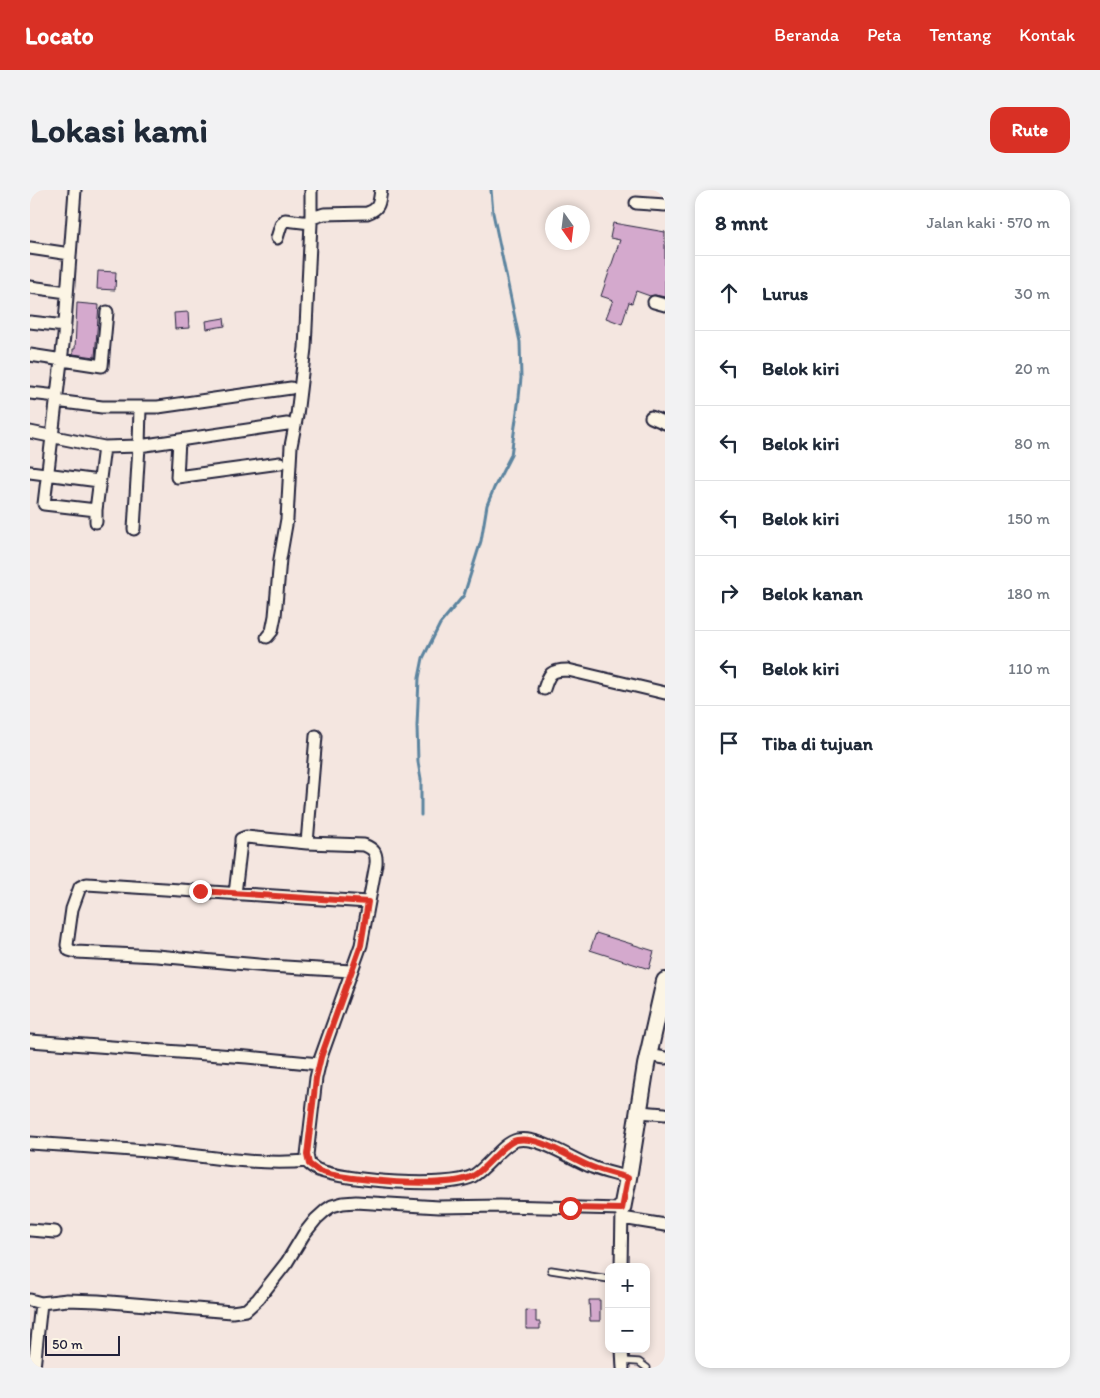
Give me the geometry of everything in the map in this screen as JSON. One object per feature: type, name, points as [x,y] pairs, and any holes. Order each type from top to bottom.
[{"type":"street","points":[[74,190],[65,326],[44,504],[96,510]]},
{"type":"street","points":[[267,636],[272,631],[275,616],[280,559],[287,519],[292,446],[306,348],[311,190]]},
{"type":"street","points":[[277,238],[281,225],[285,220],[311,220],[324,214],[367,213],[373,211],[377,208],[381,190]]},
{"type":"street","points":[[636,203],[665,205]]},
{"type":"street","points":[[30,248],[70,254]]},
{"type":"street","points":[[30,287],[67,292]]},
{"type":"street","points":[[30,355],[102,366],[106,312]]},
{"type":"street","points":[[30,322],[65,326]]},
{"type":"street","points":[[30,393],[102,407],[140,407],[291,388]]},
{"type":"street","points":[[134,529],[140,446],[140,407]]},
{"type":"street","points":[[651,417],[665,423]]},
{"type":"street","points":[[30,432],[104,447],[140,446],[287,424]]},
{"type":"street","points":[[179,440],[178,477],[280,463]]},
{"type":"street","points":[[96,522],[104,447]]},
{"type":"street","points":[[30,472],[100,482]]},
{"type":"street","points":[[544,689],[552,672],[568,670],[665,693]]},
{"type":"street","points":[[307,843],[316,736]]},
{"type":"street","points":[[235,894],[242,839],[246,837],[307,843],[364,845],[372,848],[376,854],[376,864],[361,945],[319,1064],[316,1078],[308,1161],[317,1170],[342,1177],[404,1182],[442,1183],[457,1181],[472,1176],[514,1141],[522,1140],[544,1144],[592,1167],[628,1178]]},
{"type":"street","points":[[351,971],[157,956],[76,952],[68,948],[72,909],[80,887],[92,884],[368,902]]},
{"type":"street","points":[[621,1263],[622,1214],[648,1055],[665,981]]},
{"type":"street","points":[[30,1040],[319,1064]]},
{"type":"street","points":[[648,1055],[665,1058]]},
{"type":"street","points":[[639,1112],[665,1114]]},
{"type":"street","points":[[30,1143],[163,1152],[260,1162],[285,1163],[308,1161]]},
{"type":"street","points":[[34,1368],[36,1301],[98,1301],[211,1311],[232,1312],[246,1310],[258,1299],[288,1262],[304,1234],[316,1219],[332,1206],[343,1203],[500,1206],[622,1214],[665,1224]]},
{"type":"street","points":[[30,1230],[55,1232]]},
{"type":"lane","points":[[551,1270],[605,1278]]},
{"type":"lane","points":[[623,1359],[639,1362],[647,1368]]},
{"type":"building","points":[[613,223],[665,232],[665,297],[650,296],[636,291],[632,303],[629,302],[622,324],[606,318],[613,300],[601,296],[620,240],[610,238]]},
{"type":"building","points":[[98,271],[116,272],[115,290],[97,289]]},
{"type":"building","points":[[77,303],[99,305],[95,357],[73,354],[73,349],[75,349]]},
{"type":"building","points":[[188,312],[189,328],[175,329],[174,313]]},
{"type":"building","points":[[224,318],[225,326],[207,329],[206,321]]},
{"type":"building","points":[[596,933],[654,951],[649,969],[590,950]]},
{"type":"building","points":[[589,1300],[600,1300],[600,1321],[590,1321]]},
{"type":"building","points":[[526,1310],[536,1311],[536,1322],[540,1322],[540,1329],[526,1329]]},
{"type":"waterway","points":[[421,815],[421,779],[418,762],[417,726],[419,678],[423,658],[440,624],[464,595],[481,541],[487,505],[511,455],[519,397],[521,378],[520,342],[493,213],[491,190]]},
{"type":"route","points":[[200,891],[368,902],[361,945],[321,1057],[316,1078],[307,1155],[309,1164],[317,1170],[342,1177],[442,1183],[472,1176],[514,1141],[526,1140],[544,1144],[592,1167],[628,1178],[622,1209],[570,1208]]}]
